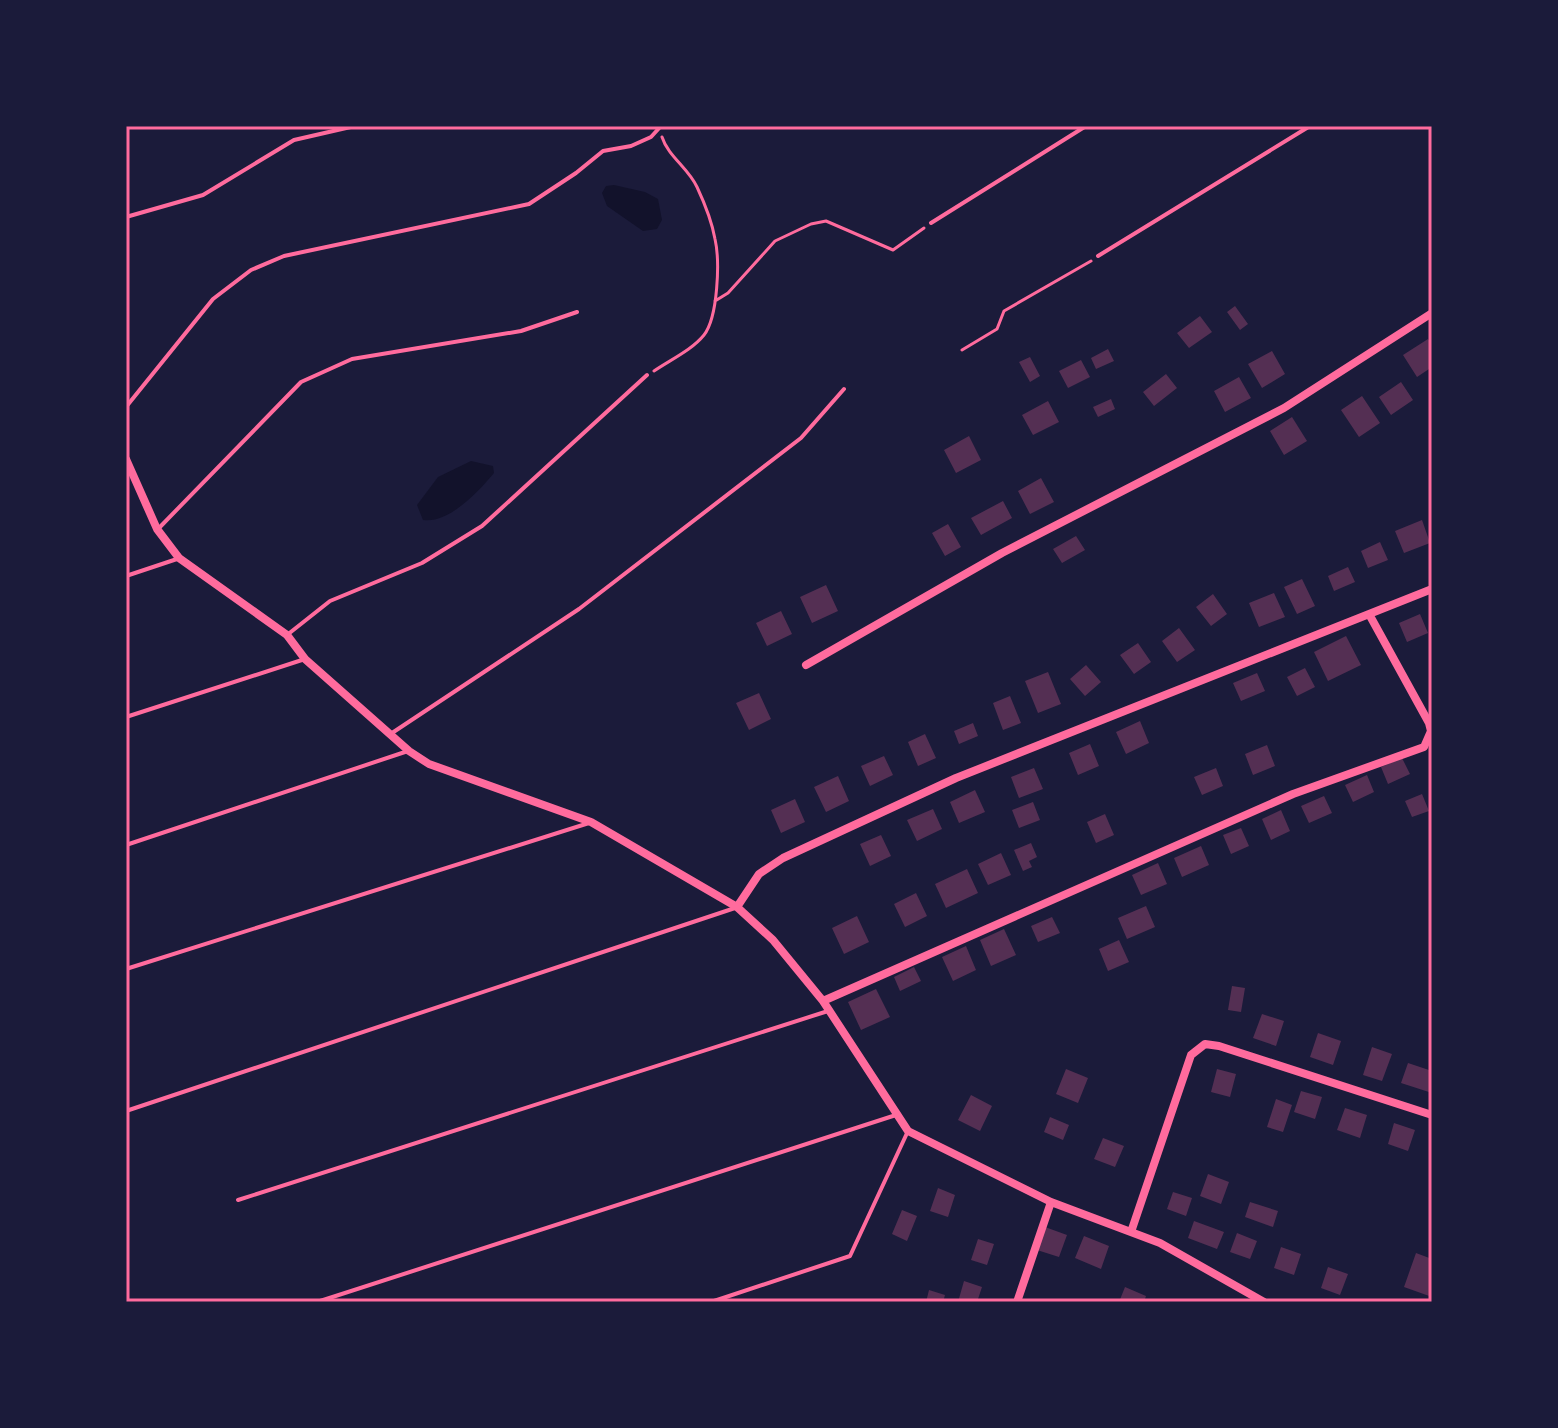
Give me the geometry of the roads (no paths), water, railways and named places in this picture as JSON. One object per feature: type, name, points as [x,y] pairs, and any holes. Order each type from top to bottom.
[{"type":"street","points":[[806,665],[1002,553],[1284,408],[1432,313]]},
{"type":"street","points":[[126,459],[129,473],[157,529],[179,558],[287,635],[305,659],[409,751],[429,764],[591,822],[737,907],[773,940],[823,1001],[908,1131],[1051,1202],[1160,1243],[1264,1302]]},
{"type":"street","points":[[737,907],[759,874],[783,858],[956,778],[1432,589]]},
{"type":"street","points":[[823,1001],[1293,794],[1424,747],[1431,731],[1429,723],[1369,614]]},
{"type":"street","points":[[1131,1232],[1191,1055],[1205,1044],[1432,1115]]},
{"type":"street","points":[[1017,1302],[1051,1202]]},
{"type":"lane","points":[[126,217],[203,195],[294,140],[355,126]]},
{"type":"lane","points":[[931,223],[1086,126]]},
{"type":"lane","points":[[1098,256],[1310,126]]},
{"type":"lane","points":[[126,407],[213,299],[251,270],[284,256],[529,204],[603,151],[631,146],[651,137],[660,127]]},
{"type":"lane","points":[[157,529],[301,382],[352,359],[521,331],[577,312]]},
{"type":"lane","points":[[287,635],[330,601],[422,563],[482,526],[647,375]]},
{"type":"lane","points":[[390,735],[579,609],[801,438],[844,389]]},
{"type":"lane","points":[[126,576],[179,558]]},
{"type":"lane","points":[[126,717],[305,659]]},
{"type":"lane","points":[[126,845],[409,751]]},
{"type":"lane","points":[[126,969],[591,822]]},
{"type":"lane","points":[[126,1111],[737,907]]},
{"type":"lane","points":[[238,1200],[828,1011]]},
{"type":"lane","points":[[317,1302],[896,1115]]},
{"type":"lane","points":[[711,1302],[850,1256],[908,1131]]}]
